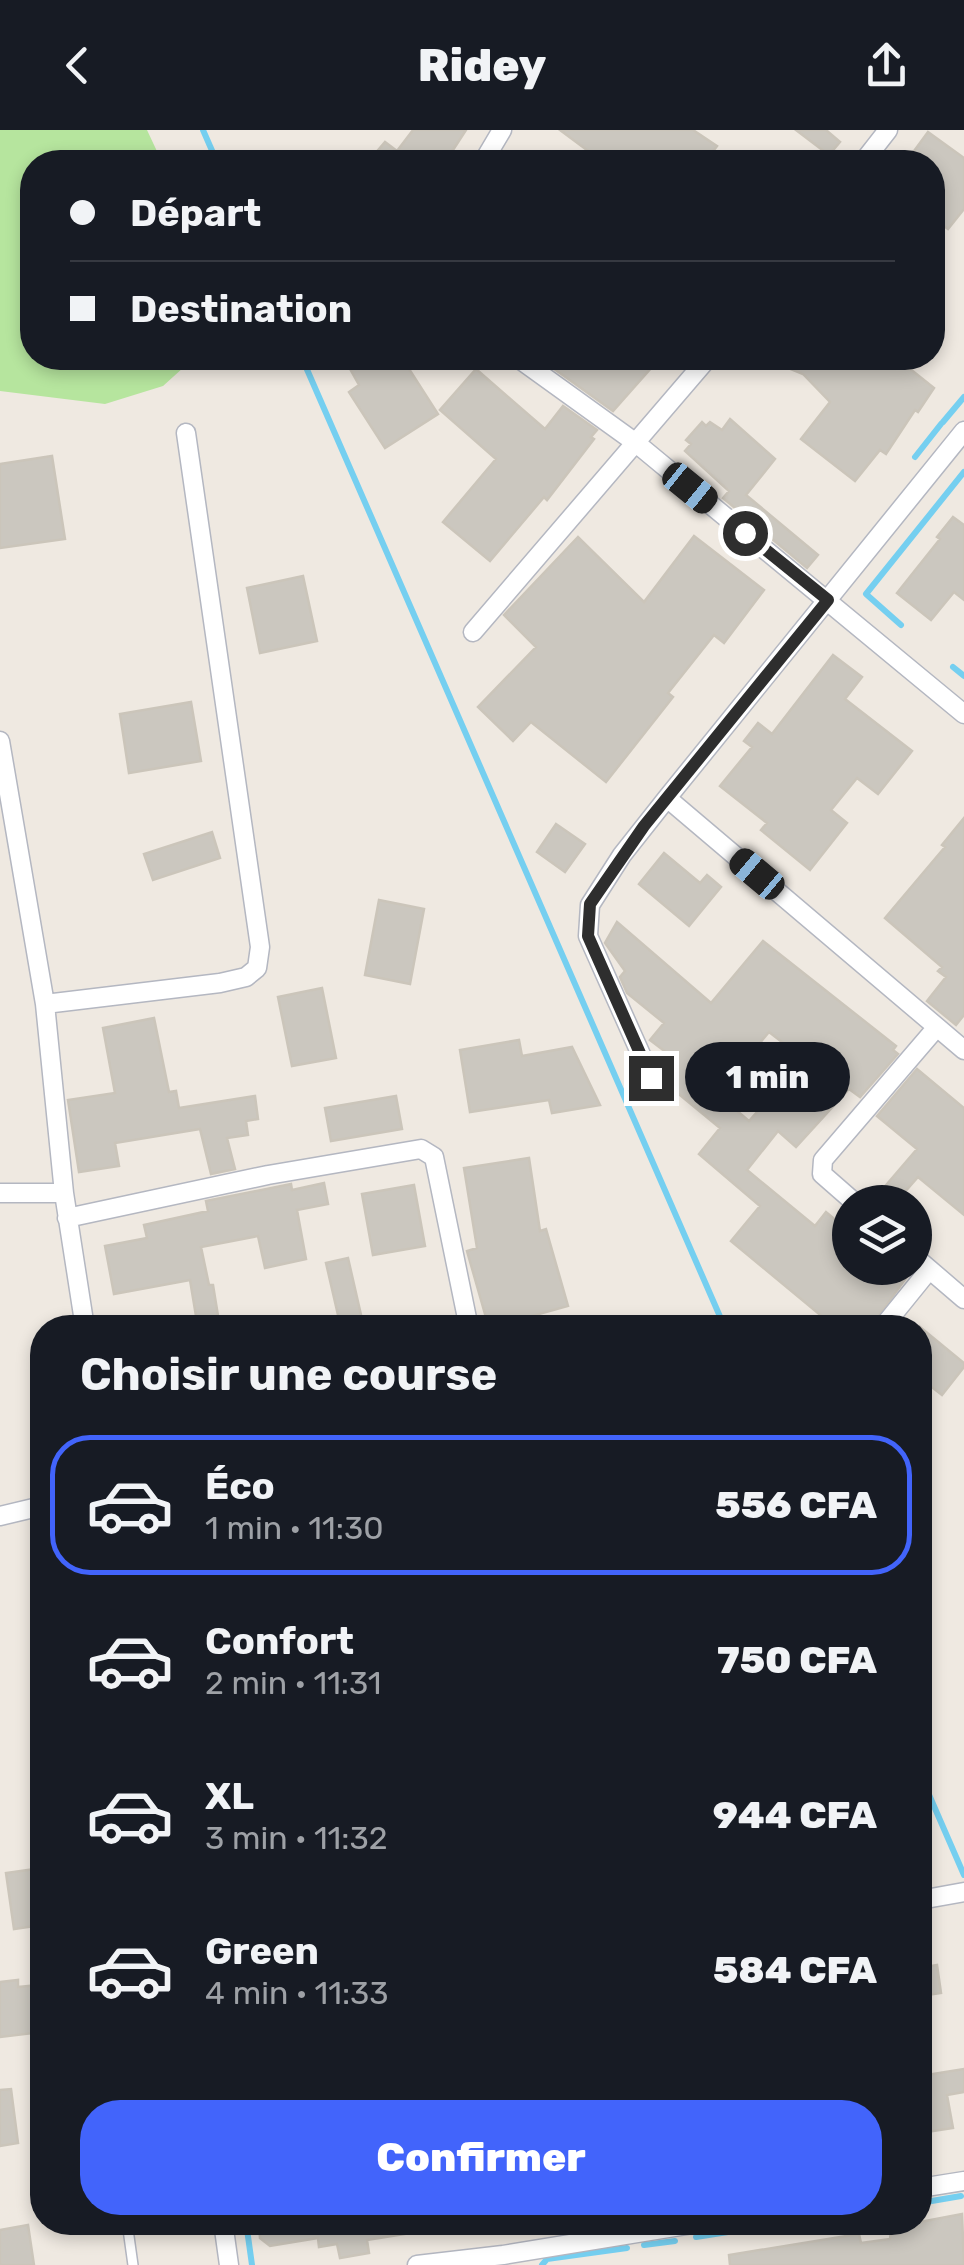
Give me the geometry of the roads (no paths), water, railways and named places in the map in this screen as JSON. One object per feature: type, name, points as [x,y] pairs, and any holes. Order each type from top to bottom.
[{"type":"street","points":[[872,150],[888,130]]},
{"type":"street","points":[[535,370],[636,443],[964,714]]},
{"type":"street","points":[[473,632],[698,370]]},
{"type":"street","points":[[651,1078],[588,936],[590,904],[667,798],[964,431]]},
{"type":"street","points":[[45,1004],[220,983],[246,977],[257,968],[260,948],[186,433]]},
{"type":"street","points":[[0,741],[45,1004],[64,1193],[83,1315]]},
{"type":"street","points":[[667,798],[964,1050]]},
{"type":"street","points":[[835,1185],[822,1174],[823,1160],[937,1028]]},
{"type":"street","points":[[68,1218],[268,1175],[421,1148],[434,1158],[465,1315]]},
{"type":"street","points":[[0,1193],[64,1193]]},
{"type":"street","points":[[932,1272],[964,1299]]},
{"type":"street","points":[[890,1315],[909,1285]]},
{"type":"street","points":[[0,1516],[30,1509]]},
{"type":"street","points":[[932,1898],[959,1893]]},
{"type":"street","points":[[932,2186],[964,2182]]},
{"type":"street","points":[[225,2235],[229,2265]]},
{"type":"street","points":[[417,2265],[503,2260],[636,2235]]},
{"type":"lane","points":[[130,2235],[133,2265]]},
{"type":"waterway","points":[[203,130],[212,150]]},
{"type":"waterway","points":[[307,370],[719,1315]]},
{"type":"waterway","points":[[943,422],[964,397]]},
{"type":"waterway","points":[[915,457],[941,424]]},
{"type":"waterway","points":[[901,625],[866,594],[964,472]]},
{"type":"waterway","points":[[953,667],[964,676]]},
{"type":"waterway","points":[[932,1802],[964,1875]]},
{"type":"waterway","points":[[932,2201],[961,2196]]},
{"type":"waterway","points":[[248,2235],[252,2265]]},
{"type":"waterway","points":[[696,2237],[709,2235]]},
{"type":"waterway","points":[[644,2245],[675,2241]]},
{"type":"waterway","points":[[542,2265],[547,2259],[627,2248]]}]
